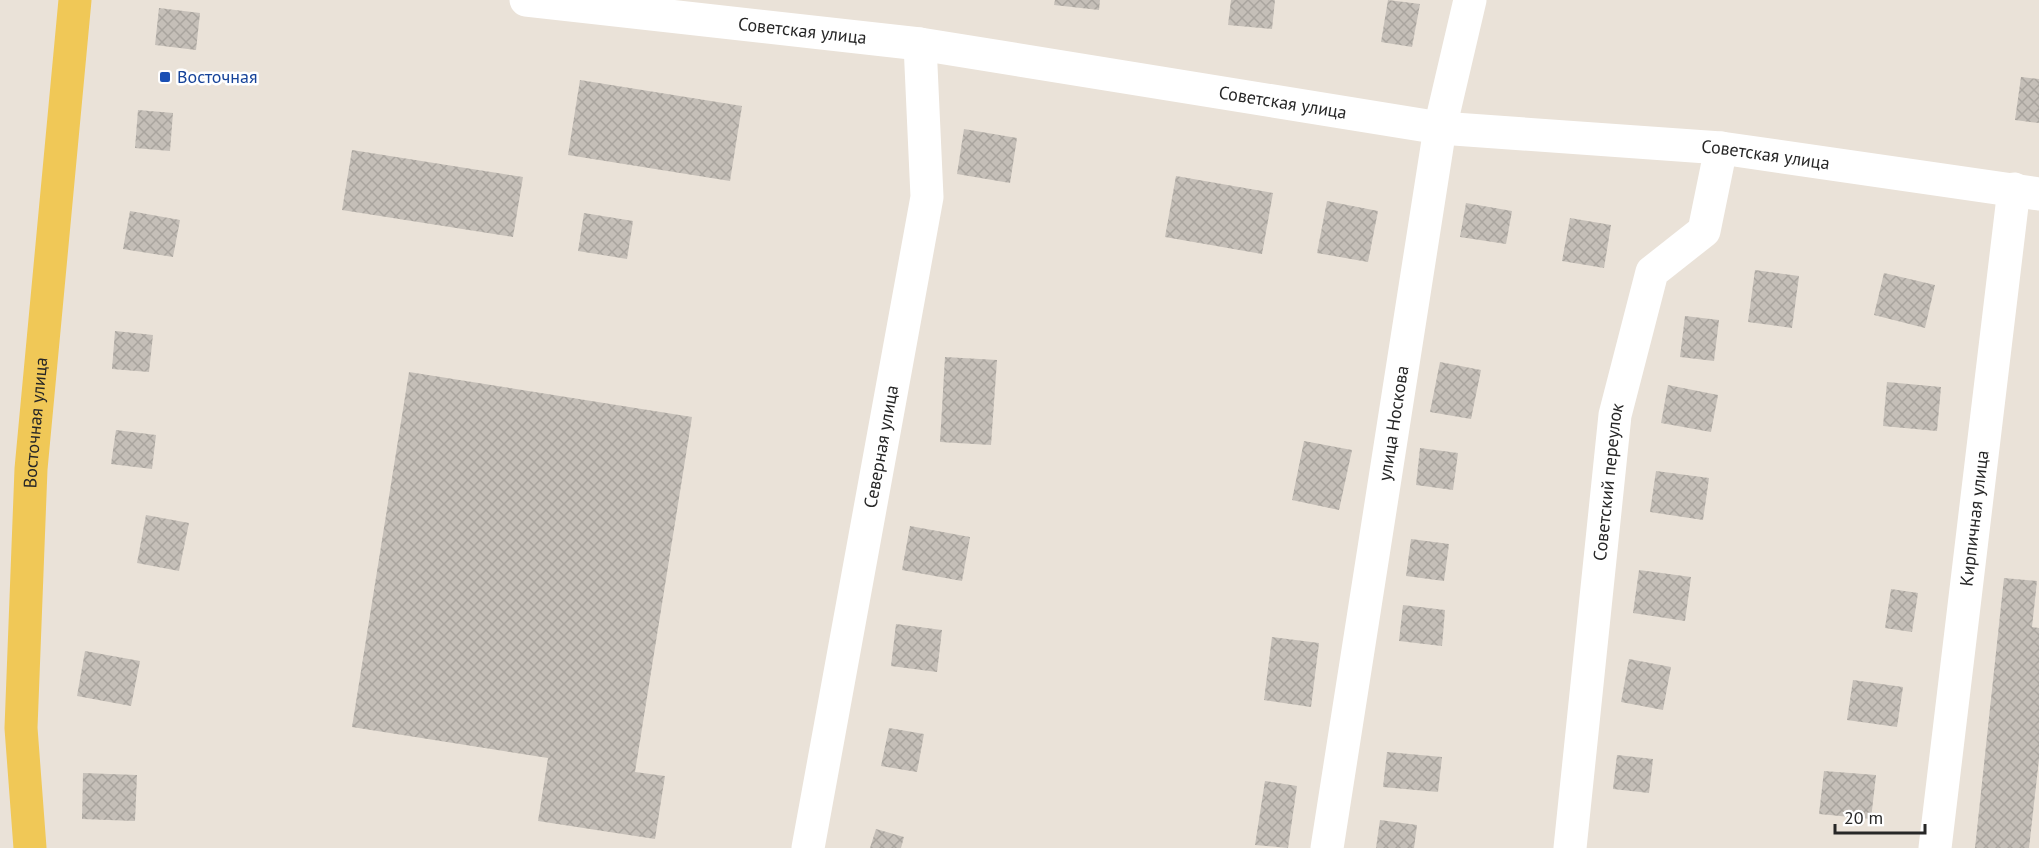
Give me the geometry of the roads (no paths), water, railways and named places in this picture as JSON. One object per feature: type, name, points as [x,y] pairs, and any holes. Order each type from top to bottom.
[{"type":"main road","name":"Восточная улица","points":[[30,848],[21,728],[31,469],[75,0]]},
{"type":"street","name":"Советская улица","points":[[525,0],[920,44],[1440,128],[1721,148],[2026,191]]},
{"type":"street","name":"улица Носкова","points":[[1327,848],[1440,128],[1470,0]]},
{"type":"street","name":"Северная улица","points":[[808,848],[927,197],[920,44]]},
{"type":"street","name":"Советский переулок","points":[[1570,848],[1615,415],[1652,272],[1704,231],[1721,148]]},
{"type":"street","name":"Кирпичная улица","points":[[1935,848],[2026,191]]},
{"type":"place","name":"Восточная","points":[[165,77]]}]
